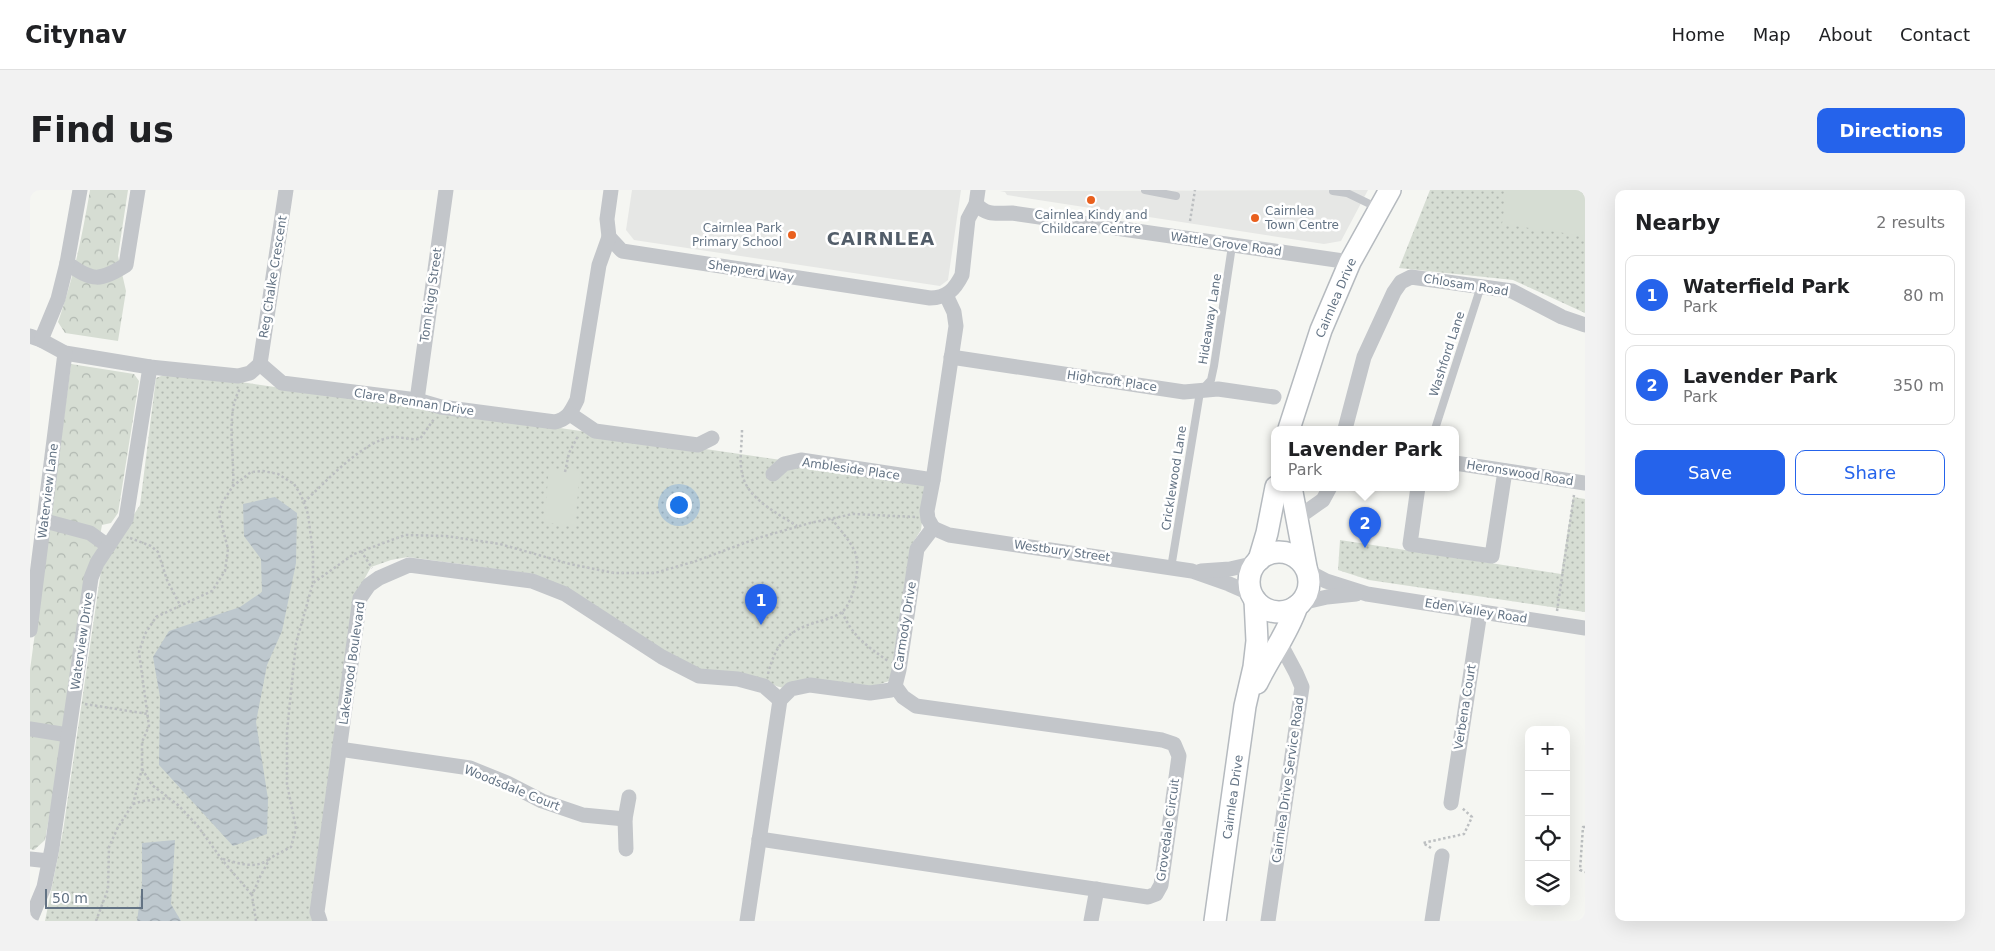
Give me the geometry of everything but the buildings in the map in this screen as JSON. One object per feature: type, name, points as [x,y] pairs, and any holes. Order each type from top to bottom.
[{"type":"street","points":[[80,190],[67,263],[58,299],[36,338],[66,353],[150,367],[226,376],[238,376],[255,368]]},
{"type":"street","points":[[67,263],[84,275],[106,277],[126,265],[138,190]]},
{"type":"street","name":"Reg Chalke Crescent","points":[[255,368],[286,190]]},
{"type":"street","name":"Tom Rigg Street","points":[[417,400],[446,190]]},
{"type":"street","points":[[611,190],[607,219],[609,237],[599,265],[578,400],[570,414],[595,431],[698,445],[712,438]]},
{"type":"street","name":"Cairnlea Drive","points":[[1292,423],[1322,330],[1350,262],[1390,190]]},
{"type":"street","points":[[931,523],[927,510],[956,326],[954,312],[946,295],[953,291],[962,275],[968,237],[982,200]]},
{"type":"street","name":"Wattle Grove Road","points":[[982,200],[1012,212],[1350,262]]},
{"type":"street","name":"Shepperd Way","points":[[609,237],[622,252],[930,298],[939,298],[946,295]]},
{"type":"street","name":"Chlosam Road","points":[[1346,426],[1364,357],[1394,292],[1401,282],[1411,277],[1512,292],[1562,317],[1585,325]]},
{"type":"street","name":"Waterview Lane","points":[[30,630],[66,353]]},
{"type":"street","name":"Highcroft Place","points":[[951,357],[1184,392],[1218,389],[1274,397]]},
{"type":"street","name":"Waterview Drive","points":[[30,921],[44,887],[49,861],[91,578],[97,563],[126,519],[150,367]]},
{"type":"street","name":"Clare Brennan Drive","points":[[255,368],[282,383],[417,400],[441,407],[555,422],[564,420],[570,414]]},
{"type":"street","name":"Ambleside Place","points":[[773,474],[784,464],[801,460],[933,480]]},
{"type":"street","name":"Heronswood Road","points":[[1459,464],[1580,482]]},
{"type":"street","points":[[1417,491],[1410,544],[1492,556],[1505,470]]},
{"type":"street","points":[[1275,491],[1267,534],[1249,578],[1254,597],[1270,611],[1280,612],[1299,605],[1309,588],[1292,491]]},
{"type":"street","points":[[1296,519],[1323,500],[1328,491]]},
{"type":"street","points":[[45,521],[90,534],[108,546]]},
{"type":"street","name":"Westbury Street","points":[[931,523],[949,535],[1192,571],[1230,569],[1257,562]]},
{"type":"street","name":"Carmody Drive","points":[[780,700],[791,689],[810,685],[870,693],[891,690],[895,686],[917,550],[931,523]]},
{"type":"street","points":[[1257,562],[1266,555],[1284,552],[1293,555],[1306,569]]},
{"type":"street","name":"Lakewood Boulevard","points":[[320,921],[317,912],[360,598],[369,584],[379,578],[408,565],[532,581],[565,594],[662,657],[699,676],[738,679],[764,686],[780,700]]},
{"type":"street","name":"Eden Valley Road","points":[[1306,569],[1326,582],[1367,594],[1585,628]]},
{"type":"street","name":"Westbury Street","points":[[1192,571],[1229,584],[1254,597]]},
{"type":"street","name":"Eden Valley Road","points":[[1299,605],[1346,595],[1367,594]]},
{"type":"street","name":"Cairnlea Drive","points":[[1215,921],[1245,706],[1254,667],[1257,641],[1254,597]]},
{"type":"street","name":"Cairnlea Drive","points":[[1245,706],[1268,660],[1290,627],[1299,605]]},
{"type":"street","name":"Verbena Court","points":[[1451,800],[1480,612]]},
{"type":"street","name":"Cairnlea Drive Service Road","points":[[1268,921],[1302,687],[1280,643]]},
{"type":"street","name":"Grovedale Circuit","points":[[759,839],[1148,897],[1156,894],[1161,885],[1179,756],[1174,744],[1152,739],[916,706],[903,697],[895,686]]},
{"type":"street","points":[[747,921],[780,700]]},
{"type":"street","points":[[30,729],[68,735]]},
{"type":"street","name":"Woodsdale Court","points":[[339,749],[470,768],[542,801],[583,815],[624,819]]},
{"type":"street","points":[[626,849],[624,819],[629,797]]},
{"type":"street","points":[[1432,921],[1442,856]]},
{"type":"street","points":[[30,859],[49,861]]},
{"type":"street","name":"Cairnlea Drive","points":[[1220,888],[1227,921]]},
{"type":"street","points":[[1092,921],[1097,889]]},
{"type":"lane","points":[[1145,190],[1176,196]]},
{"type":"lane","points":[[1333,191],[1347,193],[1379,209]]},
{"type":"lane","name":"Hideaway Lane","points":[[1200,392],[1211,380],[1232,246]]},
{"type":"lane","name":"Washford Lane","points":[[1436,426],[1481,286]]},
{"type":"lane","name":"Cricklewood Lane","points":[[1171,568],[1200,392]]},
{"type":"path","points":[[1190,221],[1195,190]]},
{"type":"path","points":[[233,486],[234,464],[231,433],[234,398],[255,368]]},
{"type":"path","points":[[304,502],[372,444],[393,437],[411,440],[420,438],[432,423],[441,407]]},
{"type":"path","points":[[565,472],[569,453],[585,424]]},
{"type":"path","points":[[742,430],[742,474],[748,487],[758,499],[797,526]]},
{"type":"path","points":[[96,921],[108,890],[109,847],[118,826],[133,804],[142,769],[142,742],[149,726],[139,652],[145,634],[156,617],[212,591],[225,571],[228,550],[219,514],[222,503],[233,486],[251,472],[264,471],[278,474],[294,484],[308,514],[313,553],[313,582],[296,643],[287,731],[287,784],[296,828],[291,848],[270,858],[263,864],[244,865],[223,858]]},
{"type":"path","points":[[1555,623],[1580,482]]},
{"type":"path","points":[[313,582],[361,550],[405,535],[446,536],[500,544],[570,564],[614,573],[655,573],[797,526],[852,514],[906,516],[931,523]]},
{"type":"path","points":[[764,686],[771,662],[781,641],[799,627],[842,612],[851,599],[857,578],[856,552],[832,518]]},
{"type":"path","points":[[118,531],[130,539],[151,546],[158,552],[180,605]]},
{"type":"path","points":[[361,550],[379,578]]},
{"type":"path","points":[[842,612],[848,625],[859,640],[899,670]]},
{"type":"path","points":[[73,702],[148,714]]},
{"type":"path","points":[[142,769],[152,785],[178,805],[197,825],[252,895],[256,921]]},
{"type":"path","points":[[133,804],[168,798]]},
{"type":"path","points":[[1442,856],[1424,843],[1464,834],[1472,817],[1451,800]]},
{"type":"path","points":[[1585,827],[1583,827],[1580,870],[1585,872]]},
{"type":"path","points":[[252,895],[270,858]]},
{"type":"shaded area","name":"Cairnlea Park Primary School","points":[[632,190],[961,190],[948,280],[940,286],[634,240],[626,230]]},
{"type":"shaded area","name":"Cairnlea Town Centre","points":[[1368,190],[1341,241],[1324,244],[1007,195],[1005,192],[1000,191]]},
{"type":"green space","points":[[90,190],[128,190],[118,256],[126,291],[118,341],[65,333],[58,322],[77,256]]},
{"type":"green space","points":[[1430,190],[1585,190],[1585,313],[1513,280],[1399,268]]},
{"type":"green space","points":[[1507,190],[1585,190],[1585,236],[1502,224]]},
{"type":"green space","points":[[71,364],[134,374],[139,381],[118,513],[111,523],[102,525],[45,840],[34,850],[30,849],[30,670]]},
{"type":"green space","points":[[171,372],[927,481],[921,530],[912,544],[893,675],[889,681],[872,687],[783,688],[737,674],[702,671],[667,653],[533,574],[408,557],[391,560],[371,567],[355,596],[313,921],[45,921],[63,831],[102,564],[140,505],[156,378]]},
{"type":"green space","points":[[549,468],[580,471],[575,525],[544,523]]},
{"type":"green space","points":[[1573,497],[1585,499],[1585,612],[1369,580],[1338,570],[1340,540],[1561,574]]},
{"type":"water","points":[[275,497],[297,513],[296,563],[282,631],[267,665],[256,722],[268,799],[267,834],[233,846],[159,765],[160,697],[153,657],[169,631],[240,607],[262,592],[261,559],[244,536],[243,504]]},
{"type":"water","points":[[175,840],[171,904],[181,921],[137,921],[142,884],[142,843]]},
{"type":"place","name":"Cairnlea Kindy and Childcare Centre","points":[[1091,200]]},
{"type":"place","name":"Cairnlea Town Centre","points":[[1255,218]]},
{"type":"place","name":"Cairnlea Park Primary School","points":[[792,235]]},
{"type":"place","name":"Lavender Park","points":[[1365,548]]},
{"type":"place","name":"Waterfield Park","points":[[761,625]]},
{"type":"district","name":"CAIRNLEA","points":[[881,239]]}]
